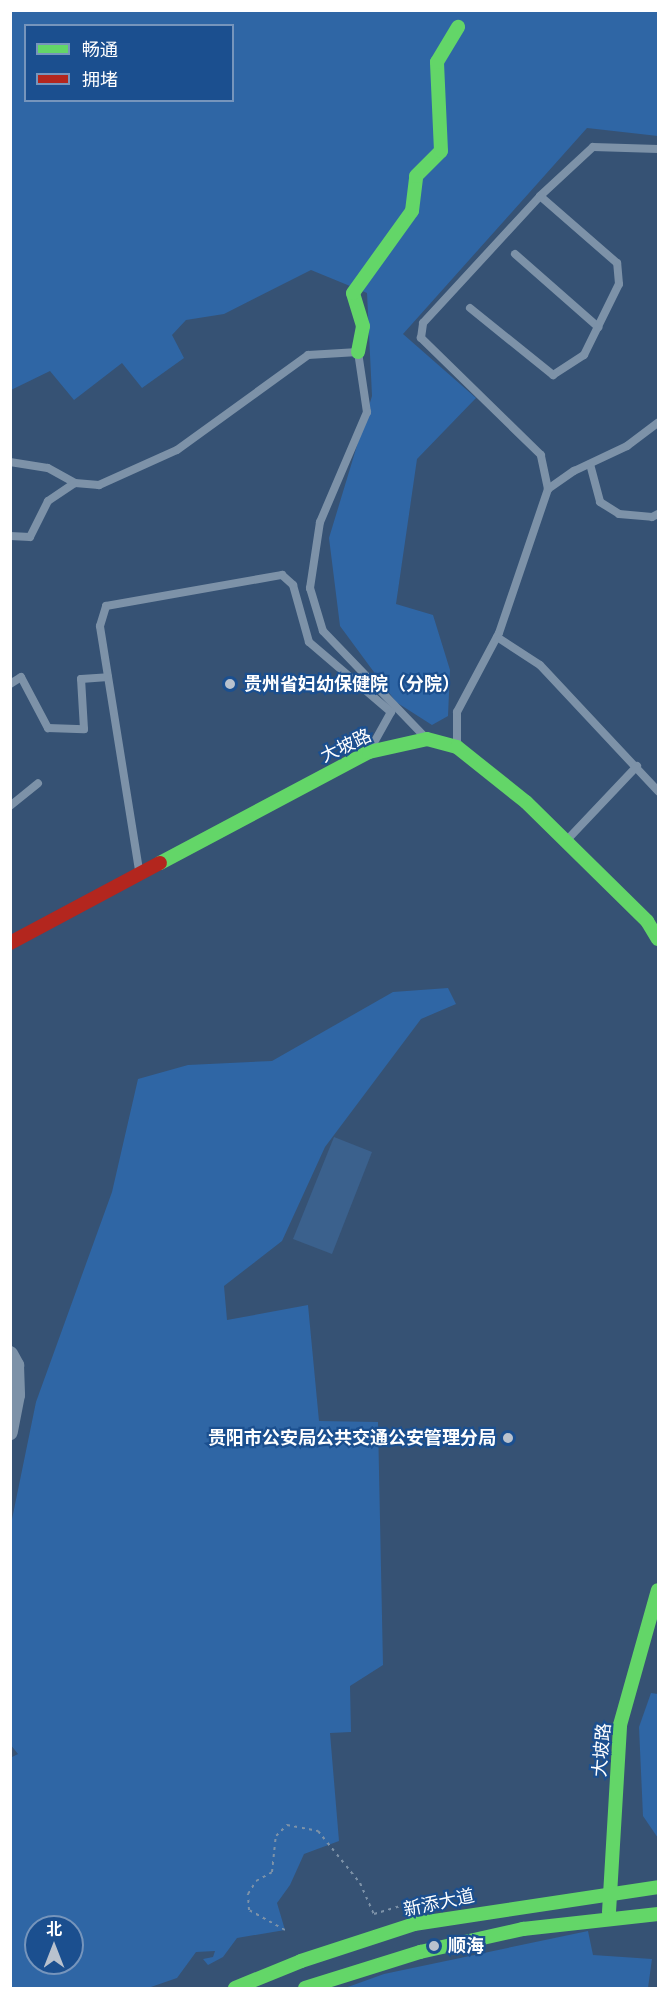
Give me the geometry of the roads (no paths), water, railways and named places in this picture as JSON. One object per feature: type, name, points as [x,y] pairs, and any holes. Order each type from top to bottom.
[{"type":"street","points":[[358,352],[363,326],[353,292],[412,211],[416,176],[441,151],[437,62],[458,27]]},
{"type":"street","name":"大坡路","points":[[10,943],[369,752],[427,740],[457,747],[526,802],[647,921],[658,939]]},
{"type":"street","points":[[10,1354],[16,1365],[17,1395],[10,1432]]},
{"type":"street","name":"大坡路","points":[[609,1917],[621,1725],[658,1590]]},
{"type":"street","name":"新添大道","points":[[236,1989],[300,1961],[407,1927],[610,1891],[658,1887]]},
{"type":"street","points":[[304,1989],[420,1952],[524,1929],[609,1917],[658,1914]]},
{"type":"lane","points":[[457,747],[457,712],[497,638],[548,489],[541,454],[421,338],[423,323],[540,196],[593,147],[658,149]]},
{"type":"lane","points":[[470,308],[553,375],[584,355],[619,284],[617,263],[540,196]]},
{"type":"lane","points":[[515,254],[598,327]]},
{"type":"lane","points":[[10,462],[48,468],[75,483],[99,485],[177,450],[308,355],[358,352],[367,412],[320,522],[310,588],[323,631],[427,740]]},
{"type":"lane","points":[[548,489],[590,464],[627,446],[658,423]]},
{"type":"lane","points":[[590,464],[600,502],[619,514],[652,517],[658,514]]},
{"type":"lane","points":[[10,536],[30,537],[48,501],[75,483]]},
{"type":"lane","points":[[140,874],[100,626],[106,606],[282,574],[293,585],[309,642],[392,712],[369,752]]},
{"type":"lane","points":[[497,638],[540,665],[658,791]]},
{"type":"lane","points":[[10,684],[21,677],[48,728],[84,729],[81,679],[108,677]]},
{"type":"lane","points":[[565,841],[637,766]]},
{"type":"lane","points":[[10,806],[38,783]]},
{"type":"place","name":"贵州省妇幼保健院（分院）","points":[[230,684]]},
{"type":"place","name":"贵阳市公安局公共交通公安管理分局","points":[[508,1438]]},
{"type":"place","name":"顺海","points":[[434,1946]]}]
